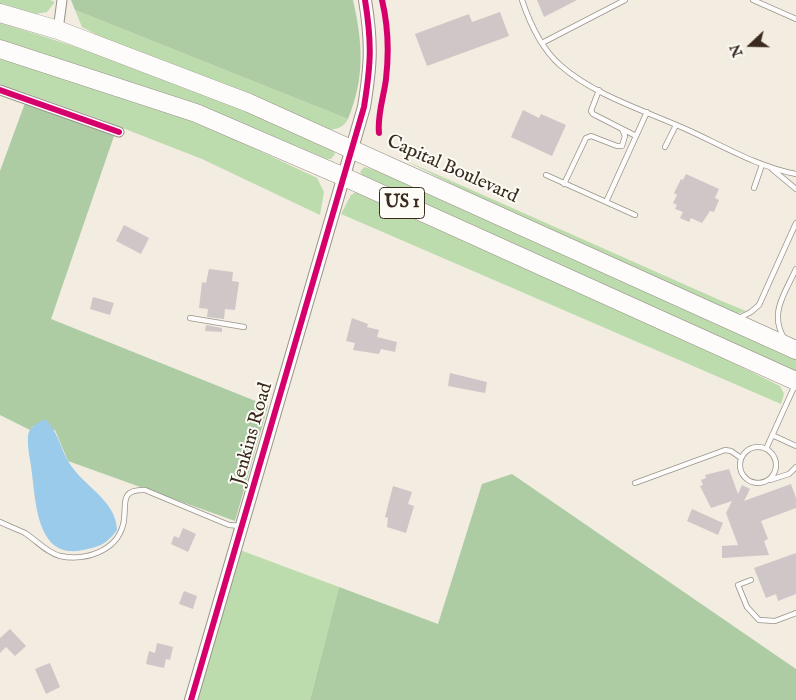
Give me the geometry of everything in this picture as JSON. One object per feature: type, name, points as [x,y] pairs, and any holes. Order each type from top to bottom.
[{"type":"highway","name":"Capital Boulevard","points":[[0,13],[58,30],[249,103],[792,348]]},
{"type":"highway","name":"US 1","points":[[0,49],[196,113],[342,176],[796,382]]},
{"type":"street","points":[[58,30],[62,0]]},
{"type":"street","name":"Jenkins Road","points":[[192,700],[342,176],[364,107],[371,64],[371,36],[365,0]]},
{"type":"street","points":[[0,90],[120,132]]},
{"type":"lane","points":[[522,0],[527,15],[542,43],[559,64],[578,79],[772,169],[796,189]]},
{"type":"lane","points":[[542,43],[624,0]]},
{"type":"lane","points":[[753,0],[796,20]]},
{"type":"lane","points":[[599,90],[591,111],[636,136]]},
{"type":"lane","points":[[606,202],[647,112]]},
{"type":"lane","points":[[666,147],[676,125]]},
{"type":"lane","points":[[564,184],[586,138],[591,136],[622,146],[625,136],[622,129]]},
{"type":"lane","points":[[754,188],[762,165]]},
{"type":"lane","points":[[772,169],[779,168],[796,174]]},
{"type":"lane","points":[[546,175],[635,215]]},
{"type":"lane","points":[[731,320],[744,316],[759,305],[796,223]]},
{"type":"lane","points":[[792,348],[777,325],[778,307],[796,270]]},
{"type":"lane","points":[[190,318],[244,327]]},
{"type":"lane","points":[[766,449],[796,382]]},
{"type":"lane","points":[[772,435],[796,446]]},
{"type":"lane","points":[[769,480],[776,470],[774,457],[766,449],[754,447],[744,453],[741,458],[740,470],[746,480],[757,484],[789,474],[796,468]]},
{"type":"lane","points":[[635,483],[725,450],[731,451],[741,458]]},
{"type":"lane","points":[[0,522],[25,533],[59,556],[82,558],[100,552],[118,536],[123,525],[126,499],[129,494],[136,490],[146,490],[229,525],[242,526]]},
{"type":"lane","points":[[751,580],[738,585],[747,607],[759,620],[775,621],[796,613]]},
{"type":"green space","points":[[0,0],[50,0],[55,2],[47,12],[29,15],[0,9]]},
{"type":"green space","points":[[71,0],[353,0],[359,31],[361,60],[354,104],[348,119],[75,10]]},
{"type":"green space","points":[[75,10],[348,119],[339,128],[327,130],[101,37],[82,27]]},
{"type":"green space","points":[[0,23],[127,64],[210,96],[293,130],[333,149],[335,154],[331,159],[327,159],[238,122],[0,43]]},
{"type":"green space","points":[[0,55],[153,106],[228,136],[317,178],[324,192],[320,215],[202,159],[97,118],[0,84]]},
{"type":"green space","points":[[25,103],[114,136],[51,319],[268,406],[235,521],[68,461],[55,430],[33,426],[30,430],[0,415],[0,171]]},
{"type":"green space","points":[[402,159],[746,311],[737,314],[731,312],[505,211]]},
{"type":"green space","points":[[364,167],[381,172],[796,355],[796,375],[363,177],[360,172]]},
{"type":"green space","points":[[358,191],[681,337],[780,386],[784,394],[781,404],[341,214],[351,195]]},
{"type":"green space","points":[[512,474],[796,669],[796,700],[310,700],[339,587],[438,624],[482,484]]},
{"type":"green space","points":[[240,550],[339,587],[310,700],[197,700]]},
{"type":"water","points":[[46,420],[53,430],[74,470],[105,501],[115,519],[117,530],[110,539],[98,546],[68,551],[57,547],[48,539],[42,527],[35,500],[28,441],[31,428]]},
{"type":"building","points":[[537,0],[577,0],[544,17]]},
{"type":"building","points":[[500,12],[509,36],[427,66],[415,34],[469,14],[472,22]]},
{"type":"building","points":[[523,110],[539,118],[541,114],[566,125],[552,156],[511,137]]},
{"type":"building","points":[[686,174],[719,189],[715,198],[719,200],[714,212],[710,211],[702,223],[691,218],[689,222],[680,218],[683,212],[675,209],[677,205],[673,203],[677,195],[674,193],[681,179],[683,180]]},
{"type":"building","points":[[124,225],[149,238],[141,254],[116,241]]},
{"type":"building","points":[[209,269],[233,272],[232,281],[239,282],[235,310],[225,309],[224,319],[207,317],[208,309],[199,308],[202,282],[206,283]]},
{"type":"building","points":[[93,297],[114,303],[110,315],[90,309]]},
{"type":"building","points":[[352,318],[368,324],[367,327],[379,330],[377,337],[397,342],[395,352],[381,349],[379,354],[353,350],[355,343],[346,341]]},
{"type":"building","points":[[206,325],[222,328],[222,332],[205,331]]},
{"type":"building","points":[[450,373],[487,382],[485,393],[448,386]]},
{"type":"building","points":[[729,469],[738,494],[742,485],[750,489],[744,501],[791,484],[796,498],[796,508],[761,521],[768,539],[764,541],[769,555],[722,558],[722,546],[738,545],[726,513],[732,501],[711,508],[700,486],[703,485],[701,480],[706,478],[705,475]]},
{"type":"building","points":[[393,486],[412,492],[408,504],[414,506],[406,533],[387,527],[388,518],[385,517]]},
{"type":"building","points":[[692,509],[723,523],[718,535],[687,521]]},
{"type":"building","points":[[183,528],[196,534],[188,552],[171,544],[174,536],[179,538]]},
{"type":"building","points":[[796,553],[796,594],[778,601],[776,594],[766,598],[754,568]]},
{"type":"building","points":[[184,591],[197,596],[193,609],[179,604]]},
{"type":"building","points":[[10,629],[26,646],[15,656],[6,647],[0,653],[0,638]]},
{"type":"building","points":[[157,643],[173,647],[170,660],[166,659],[164,668],[146,664],[149,651],[155,653]]},
{"type":"building","points":[[50,663],[60,687],[46,694],[35,669]]},
{"type":"cycle path","points":[[191,700],[364,107],[370,54],[365,0]]},
{"type":"cycle path","points":[[379,133],[379,119],[386,79],[387,59],[387,29],[382,0]]},
{"type":"cycle path","points":[[0,90],[119,132]]}]
